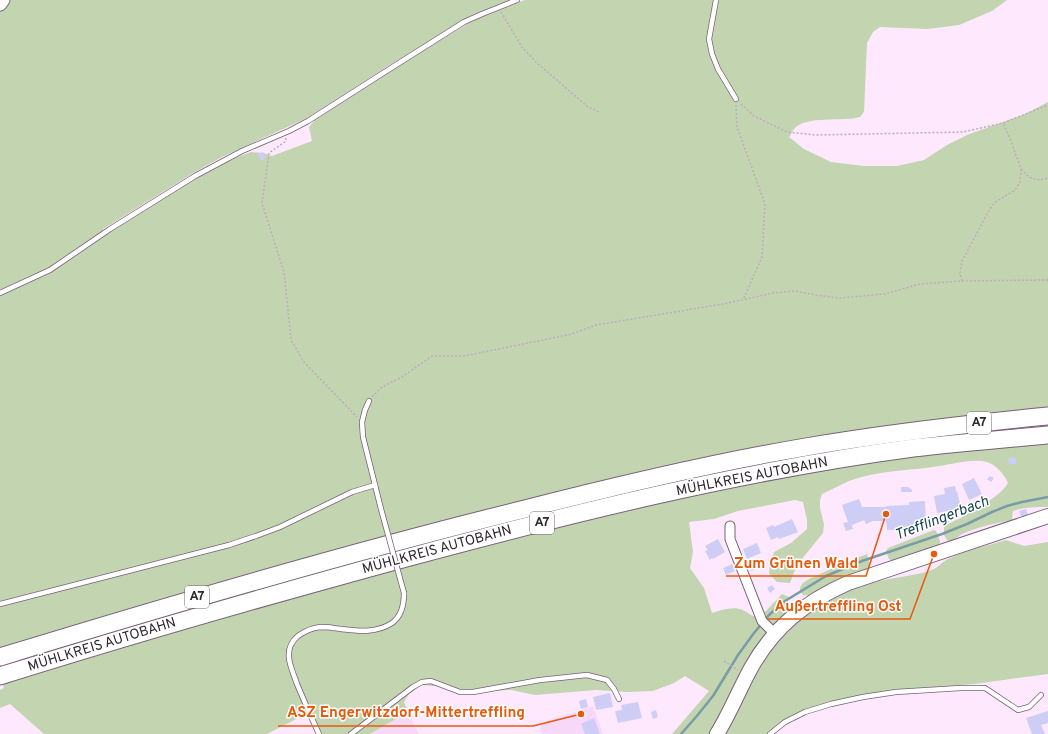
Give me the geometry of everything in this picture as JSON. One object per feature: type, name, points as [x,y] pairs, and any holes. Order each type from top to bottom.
[{"type":"highway","name":"MÜHLKREIS AUTOBAHN","points":[[0,657],[167,606],[305,567],[479,520],[650,478],[748,458],[861,438],[975,423],[1048,416]]},
{"type":"highway","name":"MÜHLKREIS AUTOBAHN","points":[[0,676],[178,622],[347,574],[541,523],[665,494],[751,476],[864,456],[974,441],[1048,435]]},
{"type":"highway","points":[[0,683],[39,664]]},
{"type":"main road","points":[[717,734],[726,719],[750,669],[772,631],[788,621],[818,598],[848,583],[1048,516]]},
{"type":"street","points":[[0,4],[4,0]]},
{"type":"street","points":[[730,526],[730,539],[762,621],[772,631]]},
{"type":"lane","points":[[0,293],[50,270],[110,229],[195,176],[242,151],[289,131],[313,118],[464,22],[517,0]]},
{"type":"lane","points":[[716,0],[709,39],[712,54],[718,69],[736,99]]},
{"type":"lane","points":[[319,734],[306,707],[291,669],[289,651],[294,640],[310,629],[322,627],[365,631],[386,627],[394,621],[400,613],[404,603],[404,593],[363,437],[362,422],[364,410],[369,401]]},
{"type":"lane","points":[[0,604],[229,545],[280,527],[352,492],[375,485]]},
{"type":"lane","points":[[351,734],[412,687],[422,682],[431,681],[460,692],[473,692],[540,680],[587,675],[607,680],[619,699]]},
{"type":"lane","points":[[770,734],[785,722],[805,712],[857,698],[896,692],[985,688],[1018,710],[1029,707],[1041,695]]},
{"type":"path","points":[[498,7],[522,47],[537,63],[588,107],[599,112]]},
{"type":"path","points":[[736,99],[754,116],[787,132],[816,135],[963,132],[1003,124],[1048,105]]},
{"type":"path","points":[[736,99],[737,127],[765,204],[762,257],[743,300]]},
{"type":"path","points":[[1003,124],[1021,169],[1027,176],[1035,180],[1048,178]]},
{"type":"path","points":[[289,131],[286,141],[269,153],[262,203],[284,272],[291,340],[304,362],[362,422]]},
{"type":"path","points":[[962,281],[960,273],[962,261],[994,203],[1015,190],[1020,182],[1021,169]]},
{"type":"path","points":[[369,401],[382,387],[402,377],[432,356],[464,356],[522,345],[572,334],[596,324],[723,304],[773,293],[794,291],[840,298],[884,294],[920,284],[962,281],[1048,280]]},
{"type":"path","points":[[724,661],[737,669]]},
{"type":"shaded area","points":[[593,706],[603,734],[542,734],[540,728],[542,723]]},
{"type":"shaded area","points":[[408,712],[419,734],[370,734]]},
{"type":"green space","points":[[10,0],[509,0],[470,16],[307,118],[222,157],[193,173],[103,229],[106,235],[218,166],[251,152],[263,153],[272,156],[312,141],[309,127],[315,120],[405,62],[476,19],[525,0],[1007,0],[992,11],[959,25],[928,29],[880,27],[873,32],[867,43],[864,112],[860,117],[807,122],[794,129],[789,137],[804,149],[831,162],[864,166],[897,166],[924,160],[947,145],[967,135],[1025,114],[1048,102],[1048,507],[1026,508],[1013,511],[1012,520],[962,534],[949,543],[944,535],[944,526],[989,501],[1004,489],[1008,483],[996,467],[987,462],[970,461],[860,477],[822,494],[820,508],[824,524],[823,533],[797,565],[790,583],[777,582],[769,574],[770,563],[774,552],[791,543],[807,529],[807,520],[803,502],[795,500],[738,511],[714,519],[689,522],[693,552],[690,568],[704,588],[712,613],[731,608],[743,610],[752,616],[758,617],[768,635],[711,734],[672,734],[709,691],[685,676],[674,683],[653,691],[627,692],[596,690],[535,695],[511,690],[459,694],[445,687],[422,685],[409,694],[404,702],[408,712],[370,734],[322,734],[312,711],[267,734],[44,734],[10,704],[0,708],[0,690],[4,688],[0,677],[0,11]]},
{"type":"green space","points":[[934,530],[936,531],[940,541],[939,547],[893,561],[889,559],[886,551],[888,548]]},
{"type":"green space","points":[[1006,540],[1024,546],[1048,542],[1048,674],[974,684],[895,690],[831,702],[803,710],[766,734],[725,734],[747,689],[762,664],[784,636],[809,613],[838,595],[854,589],[879,581],[926,572],[934,569],[946,560],[960,554]]},
{"type":"green space","points":[[867,554],[870,570],[812,596],[801,593],[800,590],[802,584],[808,580]]},
{"type":"green space","points":[[782,594],[789,597],[785,615],[773,628],[766,621],[763,614]]},
{"type":"building","points":[[263,152],[266,158],[261,161],[258,154]]},
{"type":"building","points":[[1008,458],[1016,458],[1016,464],[1009,464]]},
{"type":"building","points":[[990,476],[994,478],[991,482],[987,479]]},
{"type":"building","points":[[974,478],[982,494],[969,500],[962,484]]},
{"type":"building","points":[[955,486],[961,508],[937,513],[934,496],[945,494],[944,488]]},
{"type":"building","points":[[901,487],[908,487],[912,490],[912,492],[901,492]]},
{"type":"building","points":[[859,499],[862,507],[909,505],[909,502],[925,501],[926,525],[910,525],[910,529],[887,530],[886,521],[873,521],[866,524],[864,520],[852,525],[853,529],[846,531],[843,523],[848,522],[842,505]]},
{"type":"building","points":[[1026,509],[1028,515],[1022,518],[1019,511]]},
{"type":"building","points":[[792,519],[798,532],[779,539],[778,537],[771,540],[766,528],[773,525],[774,527]]},
{"type":"building","points":[[718,539],[725,552],[710,560],[705,551],[708,550],[705,546]]},
{"type":"building","points":[[757,543],[761,553],[747,559],[743,549]]},
{"type":"building","points":[[757,561],[760,567],[751,571],[748,564]]},
{"type":"building","points":[[732,564],[735,571],[726,575],[723,568]]},
{"type":"building","points":[[772,585],[775,589],[770,593],[767,588]]},
{"type":"building","points":[[610,693],[613,707],[596,710],[593,697]]},
{"type":"building","points":[[586,699],[588,707],[581,709],[579,701]]},
{"type":"building","points":[[638,702],[642,718],[618,723],[615,711],[622,710],[621,705]]},
{"type":"building","points":[[656,710],[658,717],[653,719],[651,712]]},
{"type":"building","points":[[1048,711],[1048,723],[1041,725],[1045,734],[1032,734],[1026,718]]},
{"type":"building","points":[[594,718],[600,734],[585,734],[581,724]]},
{"type":"waterway","name":"Trefflingerbach","points":[[681,734],[713,696],[738,655],[754,633],[769,615],[785,601],[826,576],[862,561],[942,534],[1007,506],[1048,497]]},
{"type":"place","name":"Zum Grünen Wald","points":[[886,514]]},
{"type":"place","name":"Außertreffling Ost","points":[[934,554]]},
{"type":"place","name":"ASZ Engerwitzdorf-Mittertreffling","points":[[581,714]]}]
